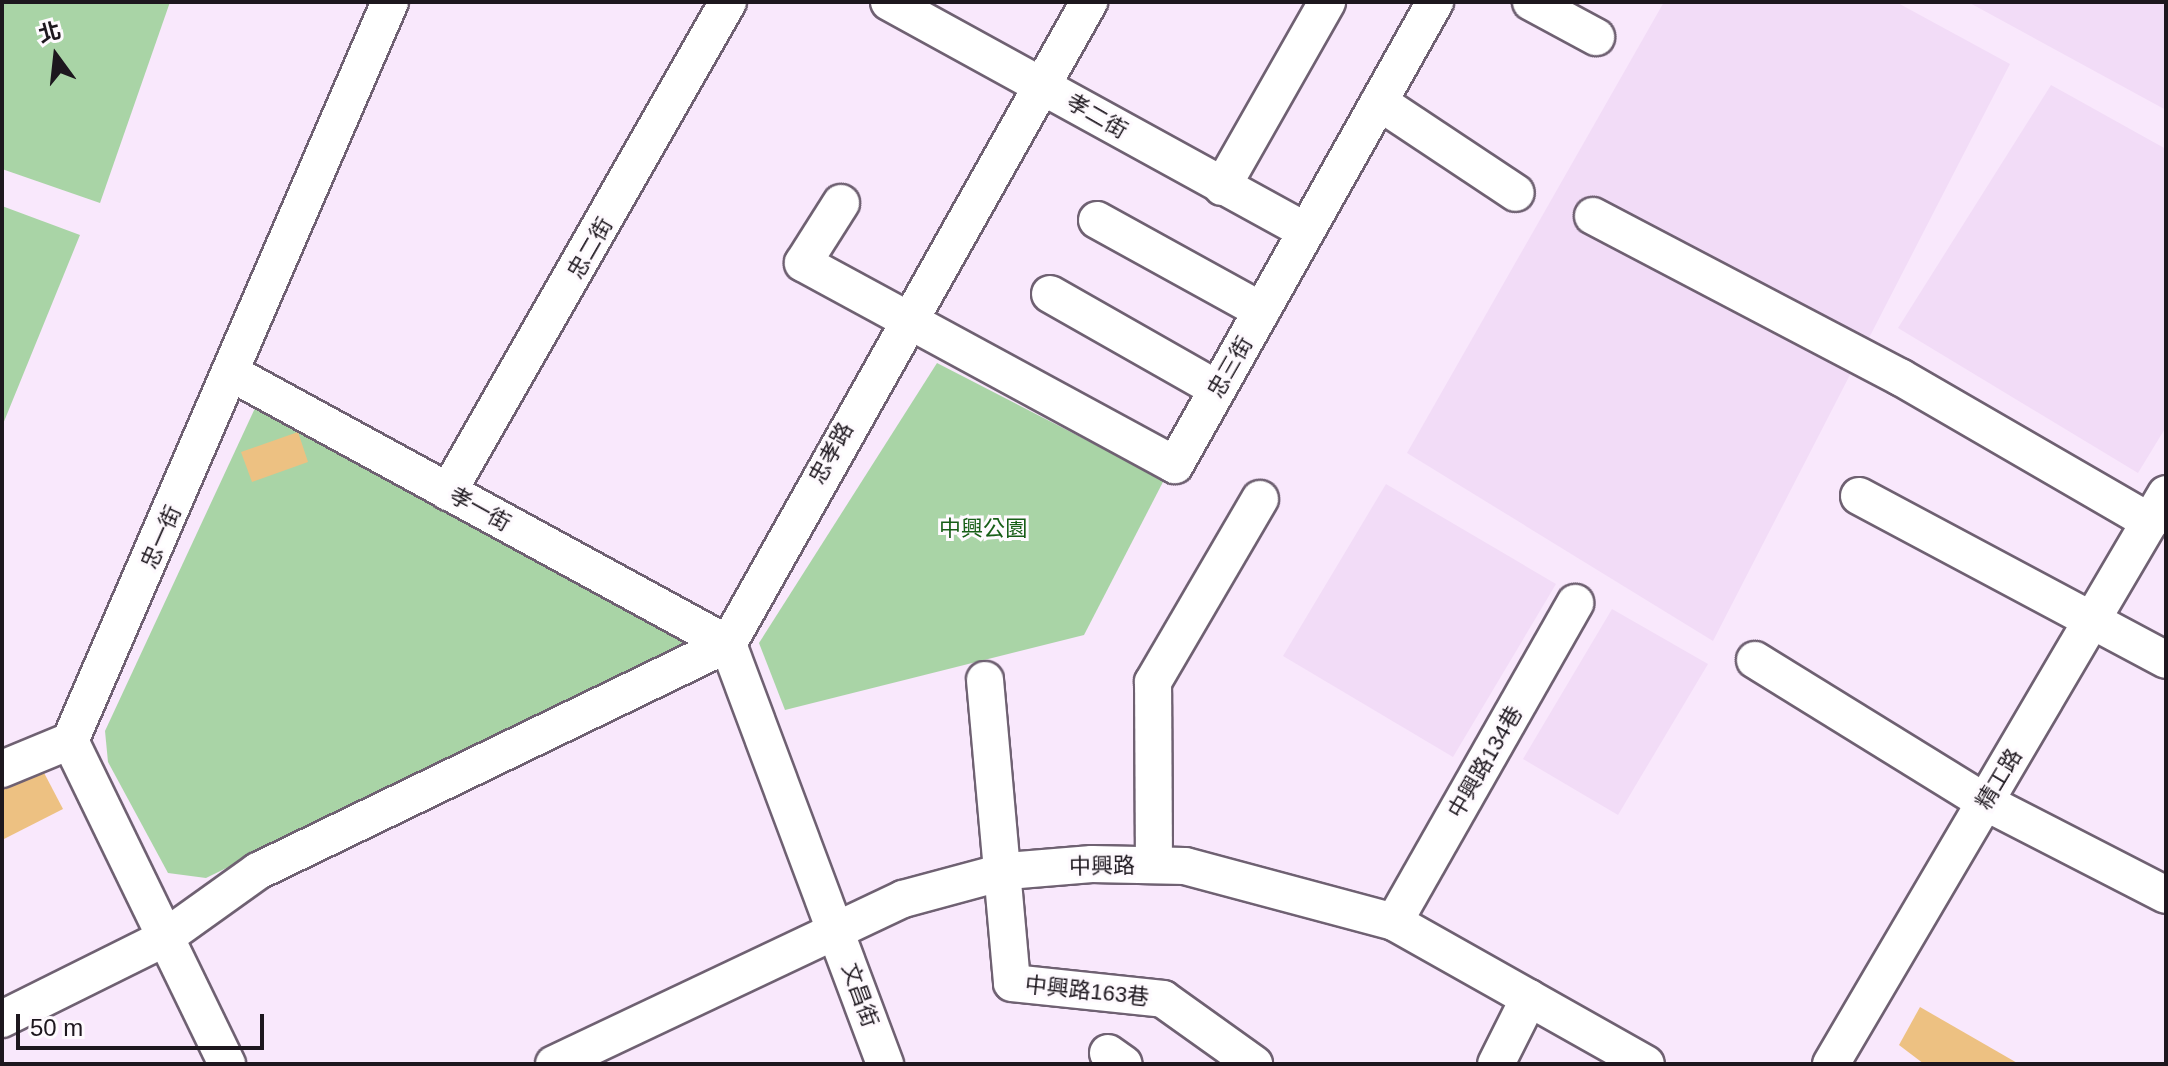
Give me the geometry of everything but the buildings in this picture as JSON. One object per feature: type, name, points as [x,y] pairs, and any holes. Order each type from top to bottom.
[{"type":"street","name":"忠一街","points":[[70,741],[233,374],[390,2]]},
{"type":"street","name":"忠二街","points":[[448,492],[728,2]]},
{"type":"street","name":"孝二街","points":[[889,2],[1306,231]]},
{"type":"street","name":"忠孝路","points":[[728,644],[903,322],[1089,2]]},
{"type":"street","points":[[1222,187],[1327,2]]},
{"type":"street","name":"忠三街","points":[[903,322],[1175,465],[1435,2]]},
{"type":"street","points":[[1531,2],[1596,37]]},
{"type":"street","points":[[1379,102],[1516,193]]},
{"type":"street","points":[[841,203],[803,263],[903,322]]},
{"type":"street","points":[[1593,216],[2158,508]]},
{"type":"street","points":[[1097,220],[1262,311]]},
{"type":"street","points":[[1050,294],[1217,389]]},
{"type":"street","name":"孝一街","points":[[233,374],[728,644]]},
{"type":"street","points":[[1859,496],[2166,660]]},
{"type":"street","points":[[1154,865],[1153,682],[1260,499]]},
{"type":"street","name":"精工路","points":[[1831,1064],[2095,620],[2158,508]]},
{"type":"street","name":"中興路134巷","points":[[1394,922],[1575,603]]},
{"type":"street","points":[[2,1019],[163,939],[258,871],[728,644],[836,926]]},
{"type":"street","points":[[1755,660],[1985,802],[2166,895]]},
{"type":"street","points":[[985,680],[1007,871]]},
{"type":"street","points":[[2,769],[70,741],[163,939],[227,1064]]},
{"type":"street","name":"中興路","points":[[554,1064],[836,926],[1007,871],[1154,865],[1272,884],[1394,922],[1646,1064]]},
{"type":"street","name":"中興路163巷","points":[[1007,871],[1012,983],[1163,999],[1254,1064]]},
{"type":"street","name":"文昌街","points":[[836,926],[885,1064]]},
{"type":"street","points":[[1496,1064],[1529,998]]},
{"type":"shaded area","points":[[1664,2],[1896,2],[2010,64],[1713,641],[1407,453]]},
{"type":"shaded area","points":[[1968,2],[2166,2],[2166,110]]},
{"type":"shaded area","points":[[2051,85],[2166,149],[2166,427],[2138,473],[1898,328]]},
{"type":"shaded area","points":[[1386,484],[1556,584],[1453,757],[1283,656]]},
{"type":"shaded area","points":[[1612,609],[1708,664],[1618,815],[1523,759]]},
{"type":"green space","points":[[2,2],[170,2],[100,203],[2,169]]},
{"type":"green space","points":[[2,206],[80,235],[3,424],[2,424]]},
{"type":"green space","name":"中興公園","points":[[937,363],[1164,480],[1084,635],[785,710],[759,643]]},
{"type":"green space","points":[[256,406],[690,642],[206,878],[168,873],[108,762],[105,731]]}]
